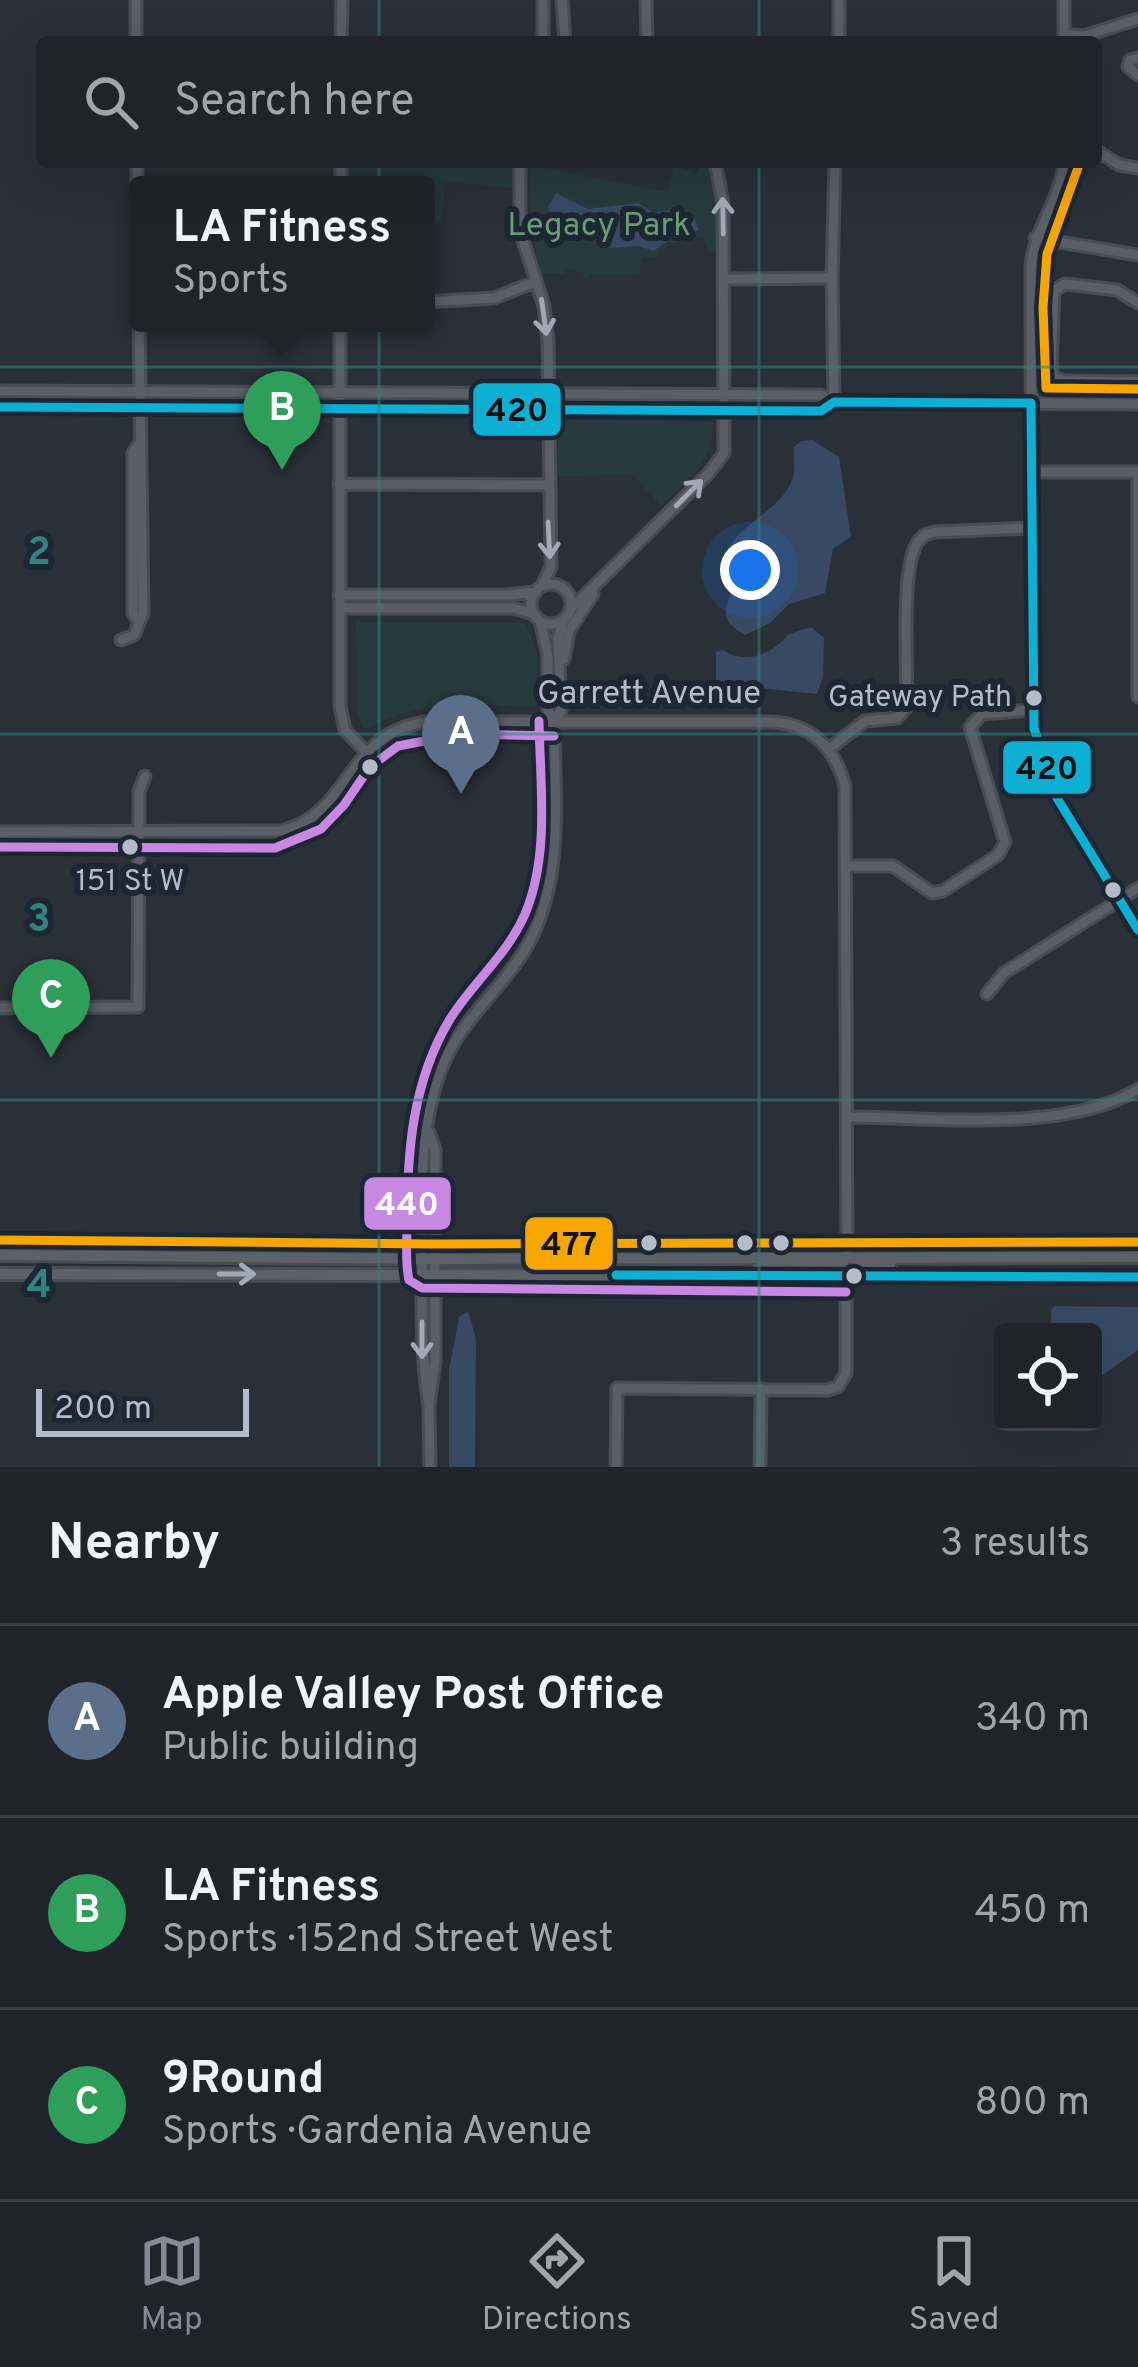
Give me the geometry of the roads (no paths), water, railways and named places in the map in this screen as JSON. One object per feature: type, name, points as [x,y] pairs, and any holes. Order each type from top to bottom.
[{"type":"main road","points":[[0,1255],[1138,1258]]},
{"type":"main road","points":[[746,1276],[759,1268],[839,1266],[848,1257]]},
{"type":"main road","points":[[846,1277],[855,1268],[930,1257]]},
{"type":"main road","points":[[0,1274],[1138,1277]]},
{"type":"street","points":[[136,0],[136,36]]},
{"type":"street","points":[[341,36],[342,0]]},
{"type":"street","points":[[543,0],[543,36]]},
{"type":"street","points":[[562,0],[565,36]]},
{"type":"street","points":[[646,0],[647,36]]},
{"type":"street","points":[[839,0],[839,36]]},
{"type":"street","points":[[1064,0],[1064,36]]},
{"type":"street","points":[[1084,36],[1138,19]]},
{"type":"street","points":[[1138,58],[1127,67],[1138,75]]},
{"type":"street","points":[[1102,154],[1119,165],[1138,168]]},
{"type":"street","points":[[430,1467],[429,1406],[435,1361],[428,1273],[435,1150],[428,1130],[450,1049],[471,1015],[523,953],[545,903],[554,847],[554,721],[548,711],[549,668],[531,603],[550,566],[546,317],[520,231],[520,168]]},
{"type":"street","points":[[340,608],[513,608],[550,624],[568,613],[719,462],[726,441],[723,194],[716,168]]},
{"type":"street","points":[[834,402],[835,168]]},
{"type":"street","points":[[1063,168],[1060,186],[1035,238],[1031,304],[1032,710],[1039,751],[1057,798],[1138,930]]},
{"type":"street","points":[[1035,238],[1138,255]]},
{"type":"street","points":[[724,278],[832,278]]},
{"type":"street","points":[[435,301],[494,298],[535,282]]},
{"type":"street","points":[[1031,304],[1065,284],[1118,290],[1138,303]]},
{"type":"street","points":[[1054,290],[1054,377],[1138,382]]},
{"type":"street","points":[[121,640],[134,634],[138,621],[133,613],[138,332]]},
{"type":"street","points":[[340,332],[341,716],[348,734],[365,751]]},
{"type":"street","points":[[0,391],[821,395],[834,402],[1138,404]]},
{"type":"street","points":[[0,407],[821,411],[834,402]]},
{"type":"street","points":[[1031,472],[1138,472],[1138,697]]},
{"type":"street","points":[[339,484],[548,485]]},
{"type":"street","points":[[848,1257],[845,786],[829,749],[865,721],[897,718],[906,709],[907,609],[913,554],[922,537],[934,532],[1031,528]]},
{"type":"street","points":[[561,670],[569,631],[604,577]]},
{"type":"street","points":[[339,595],[507,595],[555,585],[566,591],[568,613],[558,638],[561,711],[554,721]]},
{"type":"street","points":[[846,866],[893,866],[932,893],[943,891],[998,855],[1005,835],[970,727],[982,714],[1032,710]]},
{"type":"street","name":"Garrett Avenue","points":[[0,832],[257,834],[291,829],[328,805],[365,751],[388,734],[418,723],[780,722],[806,730],[829,749]]},
{"type":"street","points":[[0,1007],[137,1007],[140,793],[145,776]]},
{"type":"street","points":[[986,994],[1004,973],[1138,888]]},
{"type":"street","points":[[847,1117],[1064,1117],[1103,1107],[1138,1089]]},
{"type":"street","points":[[616,1467],[617,1388],[827,1390],[842,1383],[846,1277]]},
{"type":"street","points":[[760,1467],[761,1389]]},
{"type":"water","points":[[556,193],[588,209],[638,203],[652,212],[679,210],[694,217],[699,230],[654,251],[638,246],[608,248],[598,236],[572,222],[555,227],[548,207]]},
{"type":"water","points":[[812,440],[839,457],[851,537],[833,549],[825,593],[789,604],[770,623],[745,635],[726,612],[735,579],[727,551],[742,531],[781,498],[793,477],[794,447]]},
{"type":"water","points":[[811,627],[824,638],[823,677],[817,694],[716,689],[716,652],[759,655],[789,634]]},
{"type":"water","points":[[1055,1306],[1138,1307],[1138,1350],[1102,1376],[1102,1323],[1051,1323]]},
{"type":"water","points":[[468,1311],[476,1339],[475,1467],[449,1467],[449,1370],[459,1317]]},
{"type":"place","name":"LA Fitness","points":[[282,470]]},
{"type":"place","name":"Gateway Path","points":[[1034,698]]},
{"type":"place","name":"Apple Valley Post Office","points":[[461,794]]},
{"type":"place","name":"151 St W","points":[[130,847]]},
{"type":"place","name":"9Round","points":[[51,1058]]},
{"type":"park label","name":"Legacy Park","points":[[599,227]]}]
